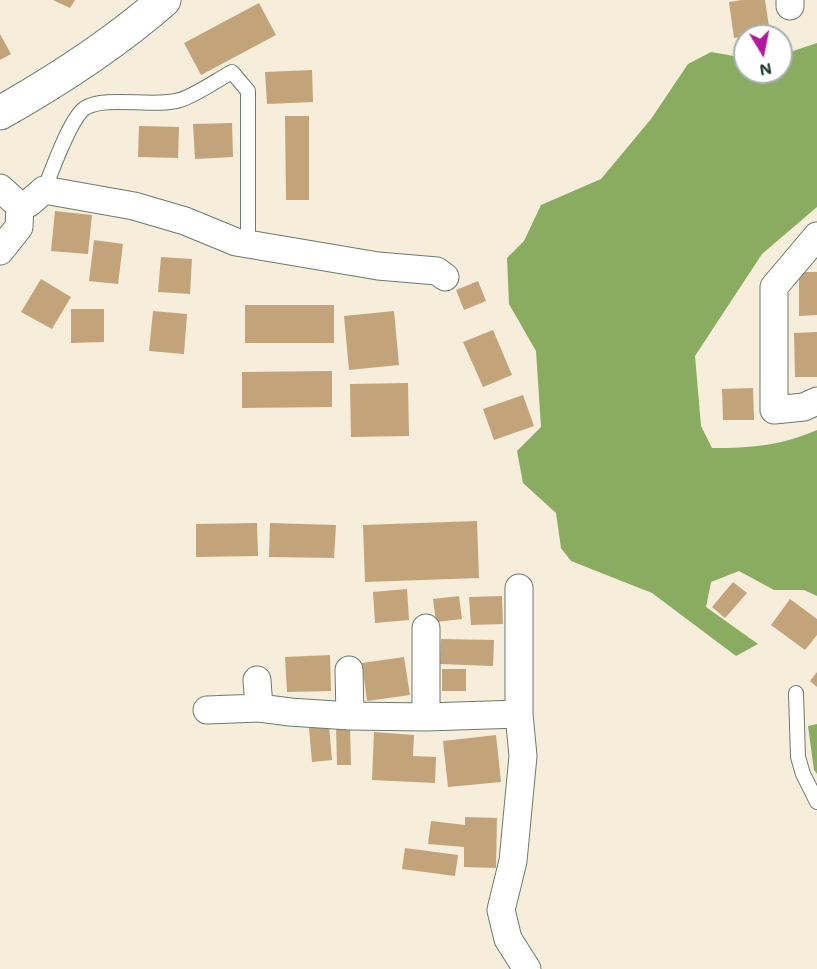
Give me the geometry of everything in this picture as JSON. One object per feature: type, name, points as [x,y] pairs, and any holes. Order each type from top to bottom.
[{"type":"street","points":[[0,113],[85,61],[136,11],[164,0]]},
{"type":"street","points":[[0,188],[20,206]]},
{"type":"street","points":[[20,206],[29,203],[44,189],[134,206],[185,221],[222,238],[244,243],[378,266],[437,271],[445,277]]},
{"type":"street","points":[[0,251],[19,226],[20,206]]},
{"type":"street","points":[[817,236],[774,287],[774,411],[804,407],[817,401]]},
{"type":"street","points":[[519,588],[519,714],[523,756],[513,861],[501,910],[508,939],[527,969]]},
{"type":"street","points":[[426,628],[426,717]]},
{"type":"street","points":[[349,670],[350,716]]},
{"type":"street","points":[[257,680],[258,708]]},
{"type":"street","points":[[207,710],[258,708],[350,716],[426,717],[519,714]]},
{"type":"lane","points":[[44,189],[74,120],[85,108],[108,102],[158,104],[181,100],[232,72],[248,91],[248,230],[244,243]]},
{"type":"lane","points":[[796,693],[798,757],[803,774],[817,802]]},
{"type":"green space","points":[[817,43],[817,207],[762,254],[695,356],[701,426],[712,448],[765,445],[791,440],[817,430],[817,596],[804,590],[774,590],[739,571],[711,582],[706,607],[758,644],[736,656],[652,593],[571,561],[561,548],[556,513],[523,483],[517,451],[541,427],[536,351],[509,304],[507,258],[524,241],[541,205],[601,179],[651,119],[688,64],[711,52],[733,56],[733,84],[793,84],[793,51]]},
{"type":"green space","points":[[817,724],[817,774],[814,770],[808,726]]},
{"type":"building","points":[[53,0],[75,0],[70,8]]},
{"type":"building","points":[[765,0],[769,24],[733,24],[733,31],[729,2]]},
{"type":"building","points":[[259,3],[276,35],[201,75],[184,43]]},
{"type":"building","points":[[0,34],[11,54],[0,60]]},
{"type":"building","points":[[312,70],[313,102],[267,104],[265,72]]},
{"type":"building","points":[[285,116],[309,116],[309,200],[286,200]]},
{"type":"building","points":[[232,123],[233,157],[195,159],[193,124]]},
{"type":"building","points":[[139,126],[179,127],[178,158],[138,157]]},
{"type":"building","points":[[55,211],[92,215],[88,254],[51,251]]},
{"type":"building","points":[[94,240],[123,244],[118,284],[89,281]]},
{"type":"building","points":[[161,257],[192,259],[190,294],[158,292]]},
{"type":"building","points":[[799,272],[817,272],[817,315],[799,316]]},
{"type":"building","points":[[41,279],[71,297],[52,329],[21,312]]},
{"type":"building","points":[[478,281],[486,301],[464,310],[456,290]]},
{"type":"building","points":[[245,305],[334,305],[334,343],[245,343]]},
{"type":"building","points":[[71,309],[104,309],[104,342],[71,343]]},
{"type":"building","points":[[153,311],[187,314],[184,354],[149,351]]},
{"type":"building","points":[[394,311],[399,365],[349,370],[344,316]]},
{"type":"building","points":[[493,330],[512,375],[483,387],[463,342]]},
{"type":"building","points":[[817,332],[817,377],[795,377],[794,333]]},
{"type":"building","points":[[332,371],[332,407],[242,408],[242,372]]},
{"type":"building","points":[[408,383],[409,436],[351,437],[350,384]]},
{"type":"building","points":[[753,388],[754,420],[723,420],[722,389]]},
{"type":"building","points":[[523,395],[534,426],[494,440],[483,409]]},
{"type":"building","points":[[477,521],[479,578],[365,582],[363,525]]},
{"type":"building","points":[[257,523],[258,556],[196,557],[196,524]]},
{"type":"building","points":[[270,523],[336,525],[334,558],[269,557]]},
{"type":"building","points":[[733,582],[747,593],[725,618],[712,607]]},
{"type":"building","points":[[407,589],[409,620],[375,623],[373,592]]},
{"type":"building","points":[[459,596],[462,619],[436,622],[433,599]]},
{"type":"building","points":[[502,596],[503,624],[471,625],[469,597]]},
{"type":"building","points":[[790,599],[817,619],[817,635],[805,650],[771,625]]},
{"type":"building","points":[[441,639],[494,640],[493,666],[440,664]]},
{"type":"building","points":[[330,655],[331,691],[287,692],[285,657]]},
{"type":"building","points":[[404,657],[410,695],[367,701],[362,663]]},
{"type":"building","points":[[442,669],[466,669],[466,691],[442,691]]},
{"type":"building","points":[[817,672],[817,687],[810,681]]},
{"type":"building","points":[[329,726],[332,760],[312,762],[309,728]]},
{"type":"building","points":[[336,726],[350,726],[351,765],[337,765]]},
{"type":"building","points":[[374,732],[414,735],[413,756],[436,757],[435,783],[372,780]]},
{"type":"building","points":[[496,735],[501,782],[448,787],[443,741]]},
{"type":"building","points":[[465,817],[497,818],[496,868],[464,867],[464,847],[428,844],[431,821],[465,825]]},
{"type":"building","points":[[405,848],[458,855],[455,876],[402,869]]}]
